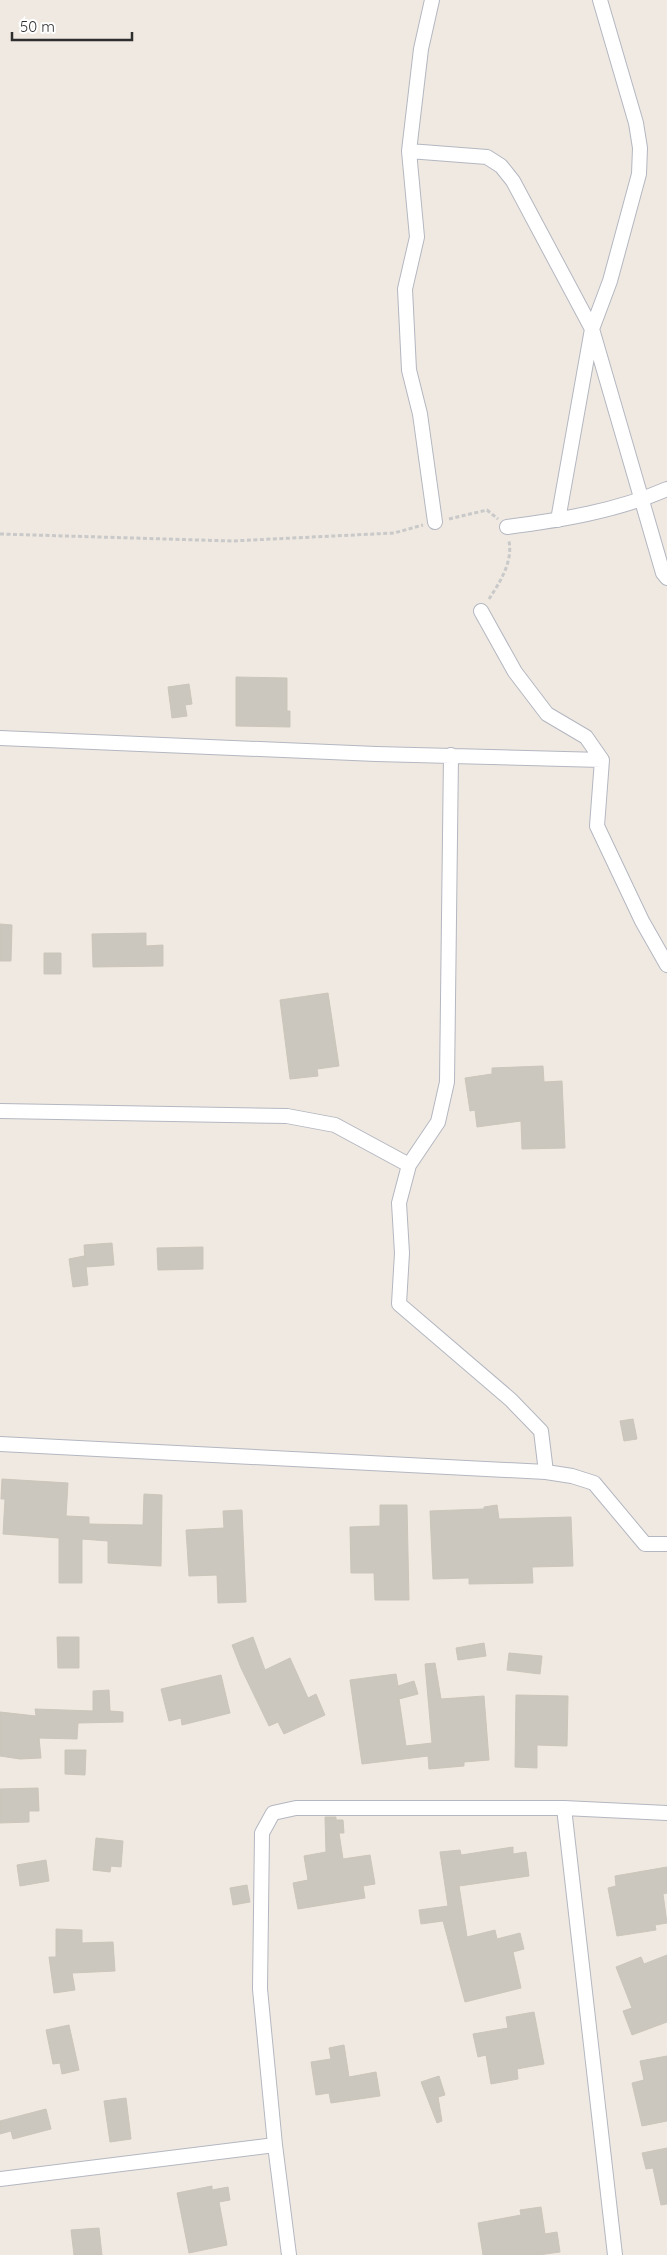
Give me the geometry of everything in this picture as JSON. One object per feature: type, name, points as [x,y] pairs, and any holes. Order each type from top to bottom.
[{"type":"street","points":[[432,0],[421,49],[409,151],[417,237],[405,290],[409,370],[420,414],[435,522]]},
{"type":"street","points":[[558,520],[592,329],[610,281],[639,174],[640,148],[636,123],[600,0]]},
{"type":"street","points":[[409,151],[487,157],[500,166],[513,181],[592,329],[663,573],[667,578]]},
{"type":"street","points":[[507,527],[558,520],[642,500],[667,489]]},
{"type":"street","points":[[481,611],[515,672],[547,714],[586,737],[602,760],[597,826],[642,921],[667,964]]},
{"type":"street","points":[[0,738],[376,754],[602,760]]},
{"type":"street","points":[[451,755],[447,1082],[438,1122],[409,1165],[399,1203],[402,1253],[399,1304],[512,1400],[541,1431],[546,1472]]},
{"type":"street","points":[[0,1111],[286,1116],[335,1125],[409,1165]]},
{"type":"street","points":[[0,1444],[546,1472],[572,1476],[594,1484],[645,1544],[667,1544]]},
{"type":"street","points":[[289,2255],[275,2145],[260,1989],[262,1833],[273,1813],[296,1808],[564,1808],[667,1813]]},
{"type":"street","points":[[564,1808],[615,2255]]},
{"type":"street","points":[[0,2180],[275,2145]]},
{"type":"path","points":[[0,534],[232,541],[394,533],[487,510],[507,527],[510,549],[503,578],[481,611]]},
{"type":"building","points":[[236,677],[287,678],[287,711],[290,711],[290,727],[236,726]]},
{"type":"building","points":[[189,684],[192,704],[185,705],[187,716],[172,718],[168,687]]},
{"type":"building","points":[[0,924],[12,925],[11,961],[0,961]]},
{"type":"building","points":[[146,933],[146,946],[163,945],[163,966],[93,967],[92,934]]},
{"type":"building","points":[[44,953],[61,953],[61,974],[44,974]]},
{"type":"building","points":[[328,993],[339,1066],[317,1069],[318,1076],[290,1079],[280,1000]]},
{"type":"building","points":[[543,1066],[544,1082],[562,1081],[565,1148],[522,1149],[521,1121],[477,1127],[475,1110],[470,1111],[465,1078],[492,1074],[492,1068]]},
{"type":"building","points":[[112,1243],[114,1265],[86,1267],[88,1285],[73,1287],[69,1259],[84,1256],[85,1262],[84,1245]]},
{"type":"building","points":[[203,1247],[203,1269],[158,1270],[157,1248]]},
{"type":"building","points":[[633,1419],[637,1439],[624,1441],[620,1421]]},
{"type":"building","points":[[2,1479],[68,1483],[66,1516],[89,1517],[89,1524],[143,1525],[144,1494],[162,1495],[161,1566],[108,1563],[108,1541],[82,1539],[82,1583],[59,1583],[59,1538],[3,1534],[5,1499],[1,1499]]},
{"type":"building","points":[[380,1505],[407,1505],[409,1600],[375,1600],[374,1573],[351,1573],[350,1527],[380,1526]]},
{"type":"building","points":[[497,1505],[499,1519],[571,1517],[573,1566],[532,1567],[533,1583],[469,1584],[469,1578],[433,1579],[430,1511],[484,1509],[484,1507]]},
{"type":"building","points":[[242,1510],[246,1602],[218,1603],[217,1575],[189,1576],[186,1530],[224,1528],[223,1511]]},
{"type":"building","points":[[57,1637],[79,1637],[79,1668],[58,1668]]},
{"type":"building","points":[[253,1637],[265,1670],[290,1658],[308,1698],[316,1694],[325,1715],[284,1734],[278,1722],[269,1726],[232,1645]]},
{"type":"building","points":[[484,1643],[486,1656],[458,1660],[456,1648]]},
{"type":"building","points":[[509,1653],[542,1656],[540,1674],[507,1670]]},
{"type":"building","points":[[435,1663],[441,1699],[484,1696],[489,1760],[464,1762],[464,1766],[429,1769],[428,1756],[362,1764],[350,1680],[396,1674],[398,1686],[414,1681],[418,1694],[399,1699],[406,1746],[432,1743],[425,1664]]},
{"type":"building","points":[[221,1675],[230,1713],[182,1725],[181,1718],[169,1721],[161,1689]]},
{"type":"building","points":[[109,1690],[110,1711],[123,1712],[123,1722],[78,1723],[77,1739],[39,1738],[41,1758],[20,1759],[0,1756],[0,1712],[36,1716],[35,1709],[93,1711],[93,1691]]},
{"type":"building","points":[[516,1695],[568,1696],[567,1746],[537,1745],[537,1768],[515,1767]]},
{"type":"building","points":[[65,1750],[86,1750],[85,1775],[65,1774]]},
{"type":"building","points":[[38,1788],[39,1811],[29,1811],[29,1822],[0,1823],[0,1789]]},
{"type":"building","points":[[325,1817],[336,1817],[336,1820],[343,1820],[344,1833],[339,1833],[343,1859],[370,1855],[375,1884],[363,1886],[365,1898],[298,1909],[293,1883],[308,1880],[304,1856],[326,1852]]},
{"type":"building","points":[[96,1838],[123,1841],[121,1867],[111,1866],[110,1872],[93,1870]]},
{"type":"building","points":[[513,1847],[513,1854],[526,1852],[529,1876],[459,1886],[467,1937],[495,1930],[497,1939],[520,1933],[524,1949],[513,1952],[521,1988],[465,2002],[443,1921],[421,1924],[419,1910],[448,1906],[440,1852],[460,1850],[461,1855]]},
{"type":"building","points":[[46,1860],[49,1881],[20,1886],[17,1865]]},
{"type":"building","points":[[667,1867],[667,1893],[663,1894],[667,1923],[655,1925],[656,1930],[617,1936],[608,1888],[616,1886],[615,1876]]},
{"type":"building","points":[[247,1885],[250,1902],[233,1905],[230,1888]]},
{"type":"building","points":[[56,1929],[82,1930],[82,1943],[113,1942],[115,1971],[72,1973],[75,1990],[54,1993],[49,1957],[56,1957]]},
{"type":"building","points":[[667,1955],[667,2022],[632,2035],[623,2011],[632,2008],[616,1967],[641,1957],[644,1964]]},
{"type":"building","points":[[534,2012],[544,2064],[517,2069],[518,2079],[491,2084],[486,2055],[478,2057],[473,2034],[508,2028],[506,2017]]},
{"type":"building","points":[[69,2025],[79,2070],[62,2074],[60,2063],[53,2064],[46,2030]]},
{"type":"building","points":[[344,2045],[349,2077],[376,2072],[380,2096],[331,2103],[329,2093],[316,2095],[311,2062],[331,2059],[329,2048]]},
{"type":"building","points":[[667,2056],[667,2121],[642,2126],[632,2083],[644,2080],[640,2061]]},
{"type":"building","points":[[439,2076],[445,2095],[438,2097],[442,2121],[437,2123],[421,2082]]},
{"type":"building","points":[[126,2098],[131,2139],[110,2142],[104,2101]]},
{"type":"building","points":[[46,2109],[51,2129],[13,2139],[11,2131],[0,2134],[0,2121]]},
{"type":"building","points":[[667,2148],[667,2204],[661,2205],[653,2168],[646,2169],[642,2153]]},
{"type":"building","points":[[212,2186],[212,2190],[228,2187],[230,2200],[219,2202],[227,2245],[189,2253],[177,2193]]},
{"type":"building","points":[[541,2207],[545,2234],[557,2232],[560,2252],[538,2255],[483,2255],[478,2223],[521,2215],[520,2210]]},
{"type":"building","points":[[99,2228],[102,2255],[74,2255],[71,2230]]}]
